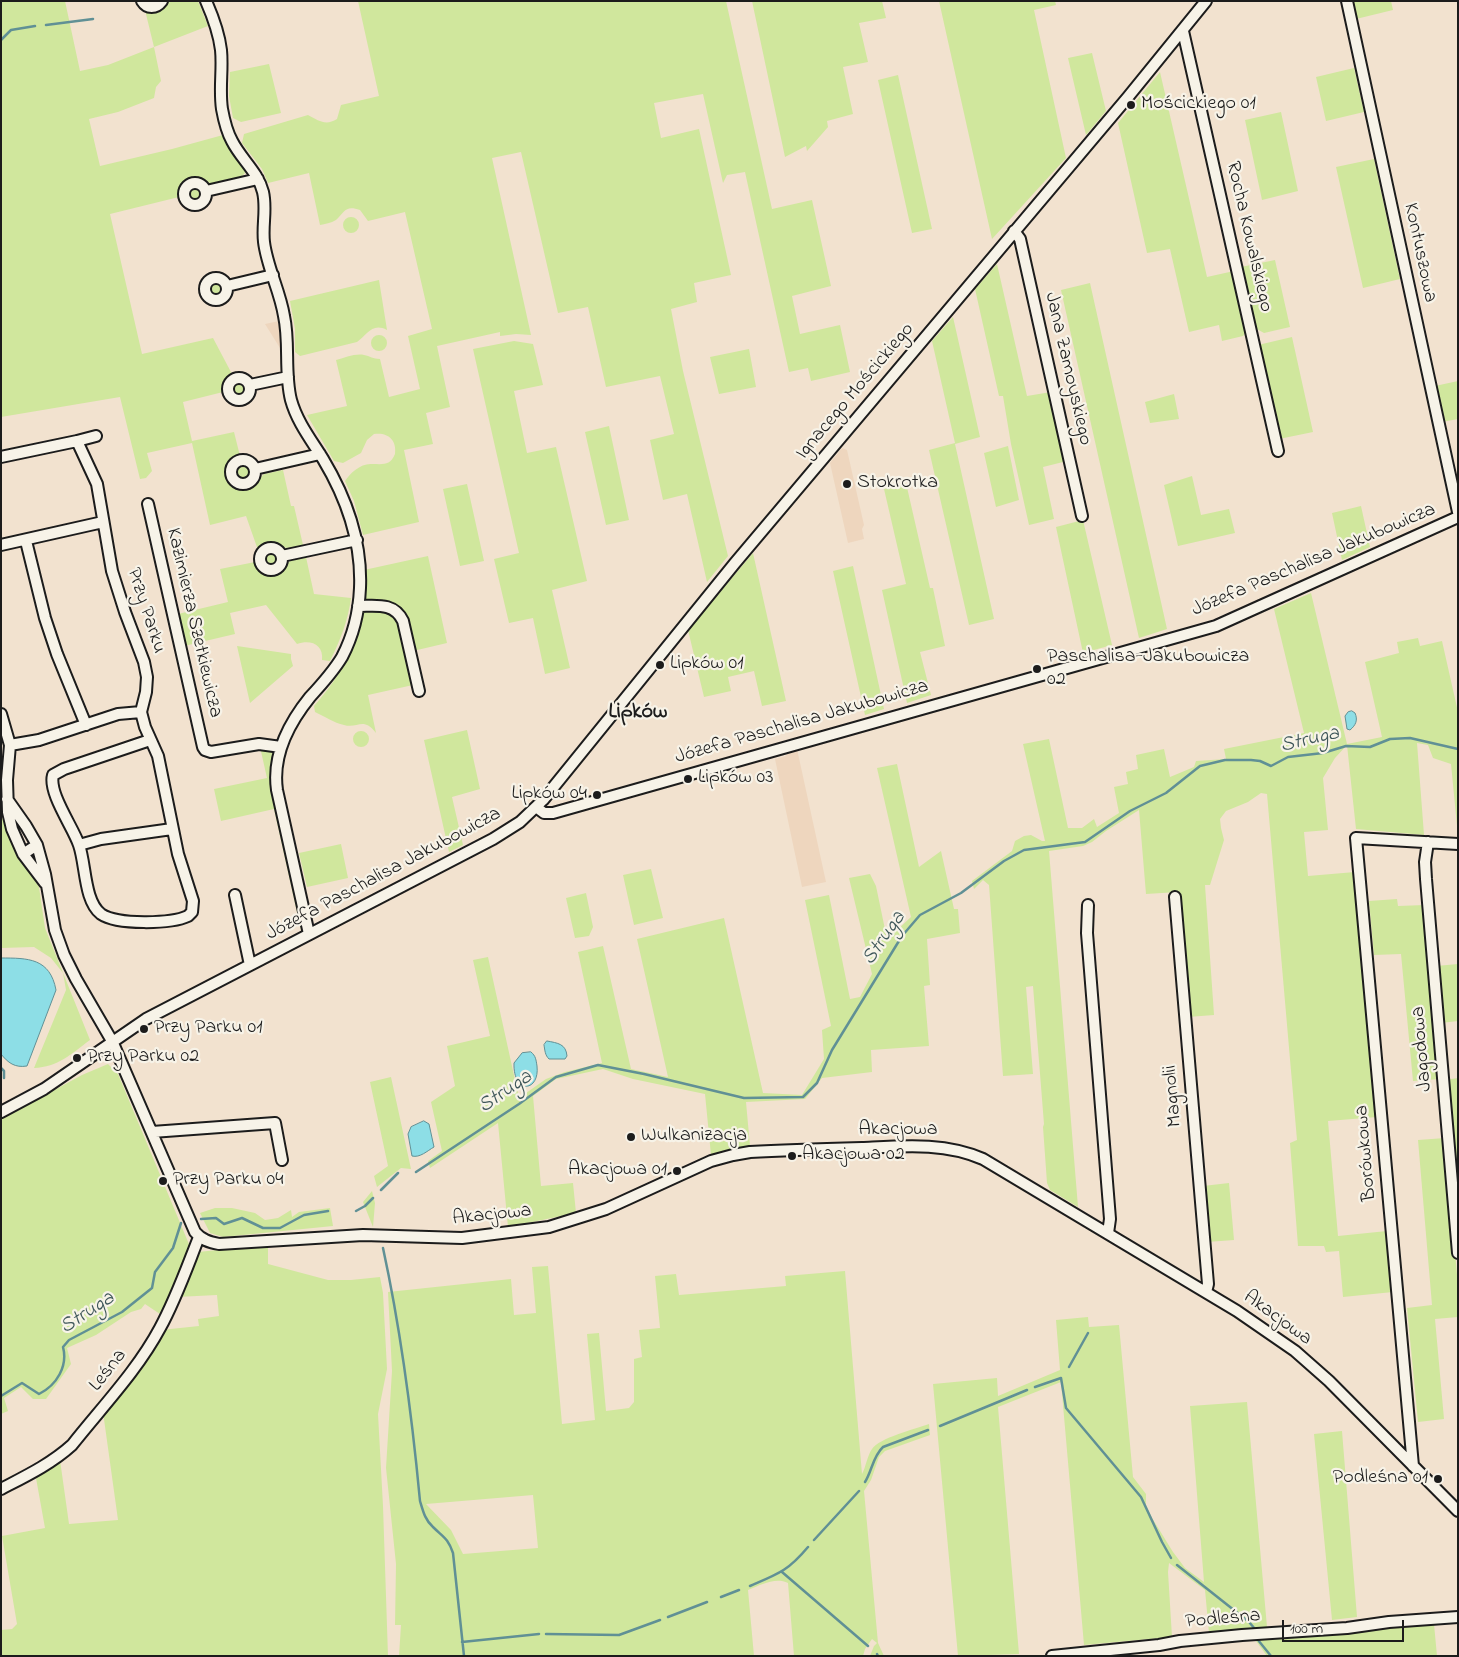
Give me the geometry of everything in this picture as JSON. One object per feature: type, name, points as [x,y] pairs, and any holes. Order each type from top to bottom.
[{"type":"street","points":[[142,1],[150,7],[158,6],[162,1]]},
{"type":"street","points":[[206,1],[213,16],[221,51],[221,99],[225,122],[232,140],[258,179],[265,206],[264,242],[281,301],[287,332],[288,378],[292,400],[300,420],[333,476],[349,511],[357,540],[360,561],[358,606],[354,624],[342,657],[332,673],[299,711],[289,727],[281,747],[276,775],[277,790],[309,934]]},
{"type":"street","name":"Ignacego Mościckiego","points":[[536,808],[735,562],[1183,31],[1206,1]]},
{"type":"street","name":"Kontuszowa","points":[[1347,1],[1458,512]]},
{"type":"street","name":"Rocha Kowalskiego","points":[[1183,31],[1278,450]]},
{"type":"street","points":[[206,191],[258,179]]},
{"type":"street","name":"Jana Zamoyskiego","points":[[1014,232],[1020,239],[1082,516]]},
{"type":"street","points":[[227,286],[273,275]]},
{"type":"street","points":[[250,385],[288,378]]},
{"type":"street","points":[[1,457],[96,436]]},
{"type":"street","name":"Przy Parku","points":[[77,441],[97,484],[112,571],[144,662],[147,676],[146,692],[141,712]]},
{"type":"street","points":[[255,469],[320,454]]},
{"type":"street","name":"Kazimierza Szetkiewicza","points":[[148,504],[205,750],[211,752],[259,744],[281,747]]},
{"type":"street","name":"Józefa Paschalisa Jakubowicza","points":[[1,1112],[44,1089],[146,1018],[510,830],[536,808],[544,813],[553,813],[1216,626],[1458,517]]},
{"type":"street","points":[[1,545],[26,541],[103,522]]},
{"type":"street","points":[[282,556],[357,540]]},
{"type":"street","points":[[26,541],[45,618],[57,654],[86,726]]},
{"type":"street","points":[[358,606],[382,606],[399,612],[403,621],[419,691]]},
{"type":"street","points":[[10,745],[39,740],[118,714],[141,712],[150,740],[158,756],[178,854],[193,901],[192,912],[178,920],[118,920],[101,914],[96,909],[90,897],[79,845],[52,784],[53,775],[64,769],[150,740]]},
{"type":"street","points":[[1,714],[10,745],[7,800],[12,830],[23,854],[46,884]]},
{"type":"street","points":[[7,800],[37,845],[55,930],[64,955],[76,980],[112,1041],[195,1232],[200,1237]]},
{"type":"street","points":[[79,845],[101,839],[172,829]]},
{"type":"street","name":"Borówkowa","points":[[1413,1466],[1356,838],[1428,842]]},
{"type":"street","points":[[1428,842],[1458,844]]},
{"type":"street","name":"Jagodowa","points":[[1428,842],[1425,862],[1426,879],[1458,1253]]},
{"type":"street","points":[[23,854],[37,845]]},
{"type":"street","points":[[234,895],[250,965]]},
{"type":"street","name":"Magnolii","points":[[1175,898],[1208,1284],[1206,1292]]},
{"type":"street","points":[[1088,905],[1087,933],[1110,1219],[1108,1233]]},
{"type":"street","points":[[152,1132],[275,1123],[282,1160]]},
{"type":"street","name":"Akacjowa","points":[[200,1237],[208,1242],[219,1244],[363,1235],[442,1239],[510,1233],[549,1227],[580,1219],[623,1203],[710,1161],[733,1155],[793,1150],[923,1146],[954,1149],[983,1159],[1108,1233],[1237,1310],[1295,1351],[1344,1395],[1458,1511]]},
{"type":"street","name":"Leśna","points":[[1,1488],[47,1464],[72,1445],[139,1362],[167,1314],[200,1237]]},
{"type":"street","name":"Podleśna","points":[[1052,1656],[1242,1635],[1347,1628],[1389,1622],[1458,1617]]},
{"type":"shaded area","points":[[279,321],[280,334],[280,348],[265,324]]},
{"type":"shaded area","points":[[842,448],[847,450],[864,525],[862,529],[864,539],[848,543],[830,463]]},
{"type":"shaded area","points":[[797,749],[826,882],[802,887],[775,759],[786,756],[789,751]]},
{"type":"green space","points":[[1,1],[65,1],[80,71],[108,65],[154,47],[161,81],[156,87],[154,98],[118,112],[89,119],[100,166],[223,135],[246,172],[241,177],[217,183],[209,183],[195,178],[187,180],[180,189],[179,197],[110,214],[142,354],[213,338],[232,374],[225,380],[223,392],[183,402],[192,441],[234,432],[240,456],[230,464],[228,475],[231,482],[241,488],[253,485],[264,474],[283,470],[291,506],[294,506],[303,545],[288,548],[267,543],[258,550],[246,516],[210,525],[192,443],[147,453],[152,471],[146,478],[140,479],[120,397],[1,417]]},
{"type":"green space","points":[[166,1],[198,1],[208,26],[154,47],[145,10]]},
{"type":"green space","points":[[358,1],[726,1],[772,209],[812,200],[831,286],[792,296],[800,334],[840,325],[850,372],[811,381],[808,368],[789,372],[745,172],[727,175],[723,183],[703,94],[654,103],[661,138],[699,129],[731,275],[694,283],[697,302],[671,309],[683,371],[728,556],[707,582],[687,494],[663,500],[650,440],[674,434],[660,376],[606,387],[588,307],[558,313],[521,152],[492,158],[531,335],[500,336],[500,332],[437,346],[450,407],[426,413],[433,444],[404,450],[419,522],[363,535],[354,501],[345,481],[360,467],[391,461],[395,454],[395,445],[387,436],[374,434],[367,440],[361,453],[343,463],[334,461],[307,415],[347,406],[336,360],[350,356],[366,355],[380,359],[389,397],[420,389],[408,336],[432,329],[405,212],[368,221],[360,210],[351,208],[346,210],[336,220],[320,225],[309,173],[268,183],[262,169],[242,143],[244,134],[308,115],[322,122],[333,121],[337,119],[341,105],[379,96]]},
{"type":"green space","points":[[752,1],[882,1],[886,18],[859,23],[868,62],[843,67],[853,114],[827,121],[828,127],[807,151],[806,146],[785,157]]},
{"type":"green space","points":[[939,1],[1055,1],[1056,5],[1034,10],[1066,158],[992,239]]},
{"type":"green space","points":[[1352,1],[1391,1],[1393,10],[1356,19]]},
{"type":"green space","points":[[1092,53],[1106,111],[1086,135],[1068,58]]},
{"type":"green space","points":[[269,64],[281,113],[241,122],[233,118],[229,96],[230,72]]},
{"type":"green space","points":[[1354,68],[1364,112],[1326,121],[1316,77]]},
{"type":"green space","points":[[1160,72],[1207,277],[1234,271],[1248,329],[1243,336],[1222,341],[1219,325],[1189,332],[1170,249],[1147,253],[1118,123]]},
{"type":"green space","points":[[898,75],[932,229],[912,233],[878,80]]},
{"type":"green space","points":[[1281,112],[1298,191],[1262,200],[1245,120]]},
{"type":"green space","points":[[1374,159],[1400,279],[1363,288],[1336,167]]},
{"type":"green space","points":[[195,186],[203,194],[195,202],[187,194]]},
{"type":"green space","points":[[351,217],[357,219],[359,225],[357,231],[351,233],[345,231],[343,225],[345,219]]},
{"type":"green space","points":[[1275,260],[1290,327],[1264,333],[1255,328],[1241,267]]},
{"type":"green space","points":[[997,264],[1027,396],[1051,392],[1067,461],[1043,467],[1054,519],[1029,525],[1011,444],[1003,396],[999,396],[975,289]]},
{"type":"green space","points":[[216,280],[224,288],[216,296],[208,288]]},
{"type":"green space","points":[[379,280],[387,330],[374,328],[357,342],[300,356],[295,352],[295,329],[290,301]]},
{"type":"green space","points":[[1090,283],[1167,629],[1139,638],[1061,290]]},
{"type":"green space","points":[[953,317],[980,437],[955,444],[994,619],[969,625],[929,450],[955,443],[932,341]]},
{"type":"green space","points":[[379,335],[387,343],[379,351],[371,343]]},
{"type":"green space","points":[[1292,337],[1313,432],[1279,439],[1258,345]]},
{"type":"green space","points":[[514,341],[533,344],[543,385],[514,391],[527,453],[556,447],[587,581],[552,590],[570,668],[545,674],[533,618],[509,623],[494,559],[519,553],[473,349]]},
{"type":"green space","points":[[749,349],[756,387],[719,394],[710,357]]},
{"type":"green space","points":[[239,381],[247,389],[239,397],[231,389]]},
{"type":"green space","points":[[1458,381],[1458,419],[1442,422],[1435,386]]},
{"type":"green space","points":[[1174,394],[1179,419],[1150,423],[1145,402]]},
{"type":"green space","points":[[609,426],[629,520],[606,525],[585,432]]},
{"type":"green space","points":[[1008,446],[1019,500],[996,507],[984,453]]},
{"type":"green space","points":[[243,464],[251,472],[243,480],[235,472]]},
{"type":"green space","points":[[1192,476],[1201,515],[1229,509],[1235,533],[1178,546],[1164,485]]},
{"type":"green space","points":[[906,483],[930,588],[933,588],[945,646],[920,652],[931,695],[907,703],[882,590],[906,584],[884,489]]},
{"type":"green space","points":[[467,484],[484,561],[460,566],[443,489]]},
{"type":"green space","points":[[1361,506],[1370,547],[1342,560],[1332,513]]},
{"type":"green space","points":[[1083,520],[1112,645],[1083,653],[1056,527]]},
{"type":"green space","points":[[271,550],[279,558],[271,566],[263,558]]},
{"type":"green space","points":[[753,553],[786,701],[762,706],[754,671],[728,677],[731,691],[704,697],[688,630]]},
{"type":"green space","points":[[428,556],[447,643],[413,651],[403,612],[395,606],[365,602],[362,599],[364,570]]},
{"type":"green space","points":[[306,557],[314,594],[351,598],[343,631],[330,661],[322,660],[321,650],[315,644],[307,642],[297,644],[266,605],[230,613],[235,634],[184,646],[178,614],[228,602],[220,569],[255,562],[262,572],[276,574],[292,560]]},
{"type":"green space","points":[[853,566],[884,709],[865,715],[833,571]]},
{"type":"green space","points":[[1311,593],[1347,744],[1382,737],[1365,662],[1399,653],[1397,642],[1418,638],[1420,646],[1442,641],[1458,712],[1458,836],[1451,764],[1433,758],[1428,745],[1417,743],[1424,835],[1356,829],[1347,745],[1335,758],[1323,778],[1328,830],[1304,832],[1308,876],[1355,872],[1377,1117],[1328,1121],[1338,1236],[1387,1231],[1393,1292],[1343,1297],[1339,1251],[1326,1252],[1324,1246],[1298,1246],[1290,1143],[1297,1140],[1267,794],[1261,793],[1248,802],[1226,811],[1220,819],[1224,840],[1210,885],[1205,885],[1214,1015],[1188,1017],[1178,892],[1146,894],[1139,810],[1092,842],[1083,846],[1049,851],[1078,1207],[1050,1190],[1047,1183],[1033,986],[1026,987],[1033,1074],[1003,1076],[989,885],[983,880],[974,889],[972,881],[1012,851],[1015,841],[1024,836],[1031,835],[1045,841],[1023,744],[1049,739],[1068,828],[1082,828],[1094,819],[1097,827],[1119,813],[1114,787],[1128,784],[1126,772],[1138,769],[1136,755],[1164,749],[1170,777],[1194,767],[1196,761],[1226,759],[1224,749],[1304,733],[1274,609]]},
{"type":"green space","points":[[363,610],[391,612],[396,615],[413,685],[368,695],[376,733],[364,724],[349,726],[337,723],[315,712],[314,706],[332,683],[347,658],[356,641],[353,639]]},
{"type":"green space","points":[[237,646],[291,654],[293,666],[250,703]]},
{"type":"green space","points":[[467,730],[480,789],[452,797],[463,845],[449,852],[424,740]]},
{"type":"green space","points":[[361,731],[369,739],[361,747],[353,739]]},
{"type":"green space","points":[[260,747],[272,750],[275,753],[304,928],[301,930],[274,809],[221,821],[214,789],[267,778]]},
{"type":"green space","points":[[897,764],[919,867],[941,851],[954,909],[958,909],[960,933],[927,939],[930,985],[924,986],[929,1046],[871,1050],[872,1072],[822,1078],[805,1099],[746,1102],[750,1146],[711,1155],[705,1094],[633,1079],[603,1069],[556,1079],[533,1096],[541,1186],[573,1183],[576,1213],[508,1227],[498,1123],[430,1168],[428,1161],[442,1151],[431,1102],[455,1086],[447,1046],[490,1036],[473,960],[488,957],[519,1098],[546,1079],[565,1072],[602,1063],[578,952],[603,946],[631,1069],[668,1077],[637,939],[724,918],[763,1093],[802,1095],[824,1059],[822,1030],[831,1026],[805,900],[829,895],[850,999],[860,997],[872,974],[849,878],[870,874],[876,886],[887,939],[891,932],[895,932],[911,917],[877,768]]},
{"type":"green space","points":[[1,815],[15,849],[39,887],[45,928],[90,1040],[64,1059],[43,1067],[34,1068],[66,990],[63,973],[51,958],[34,947],[1,948]]},
{"type":"green space","points":[[341,844],[348,878],[307,887],[299,853]]},
{"type":"green space","points":[[651,869],[663,918],[634,925],[623,875]]},
{"type":"green space","points":[[586,893],[593,927],[589,936],[575,938],[566,898]]},
{"type":"green space","points":[[1397,899],[1398,906],[1425,905],[1440,1079],[1413,1081],[1401,954],[1374,955],[1369,901]]},
{"type":"green space","points":[[1458,964],[1458,1021],[1441,1023],[1436,966]]},
{"type":"green space","points":[[108,1064],[118,1074],[191,1249],[171,1292],[163,1316],[145,1304],[141,1309],[131,1312],[96,1335],[67,1348],[71,1364],[46,1399],[33,1399],[21,1387],[4,1398],[8,1411],[1,1414],[1,1119],[82,1075]]},
{"type":"green space","points":[[391,1077],[411,1169],[401,1168],[377,1187],[374,1176],[388,1166],[370,1082]]},
{"type":"green space","points":[[1458,1078],[1458,1224],[1445,1080]]},
{"type":"green space","points":[[1445,1138],[1458,1286],[1458,1317],[1435,1319],[1444,1419],[1418,1422],[1407,1308],[1432,1305],[1418,1140]]},
{"type":"green space","points":[[1229,1183],[1234,1240],[1207,1242],[1203,1186]]},
{"type":"green space","points":[[372,1191],[375,1203],[373,1227],[363,1202]]},
{"type":"green space","points":[[215,1208],[232,1208],[255,1213],[265,1220],[278,1218],[291,1210],[292,1217],[299,1212],[330,1208],[333,1226],[223,1237],[210,1233],[200,1213]]},
{"type":"green space","points":[[268,1245],[268,1264],[328,1280],[380,1277],[383,1293],[387,1369],[378,1414],[388,1656],[1,1656],[1,1630],[12,1629],[17,1624],[2,1536],[45,1528],[36,1478],[60,1460],[69,1524],[118,1520],[103,1412],[161,1330],[199,1326],[198,1319],[219,1316],[217,1295],[177,1297],[198,1252]]},
{"type":"green space","points":[[548,1266],[562,1424],[595,1420],[587,1334],[599,1333],[606,1411],[629,1408],[634,1402],[634,1359],[642,1357],[639,1330],[660,1328],[655,1276],[676,1274],[679,1295],[786,1286],[785,1276],[845,1271],[862,1474],[870,1452],[876,1445],[889,1438],[929,1424],[930,1435],[885,1451],[879,1457],[871,1480],[864,1491],[878,1643],[884,1656],[870,1656],[877,1643],[872,1639],[865,1649],[863,1656],[794,1656],[788,1583],[778,1581],[768,1582],[748,1590],[754,1656],[399,1656],[401,1625],[395,1625],[396,1564],[386,1468],[392,1371],[388,1292],[511,1279],[514,1315],[536,1313],[532,1267]],"holes":[[[533,1495],[538,1548],[463,1554],[451,1530],[426,1504]]]},
{"type":"green space","points":[[1088,1317],[1089,1327],[1119,1325],[1133,1477],[1146,1494],[1146,1505],[1152,1518],[1173,1552],[1185,1568],[1204,1582],[1190,1406],[1247,1402],[1267,1627],[1209,1633],[1205,1590],[1169,1563],[1172,1637],[1084,1645],[1061,1382],[998,1407],[1019,1654],[958,1656],[933,1384],[997,1378],[998,1396],[1060,1370],[1056,1320]]},
{"type":"green space","points":[[1342,1431],[1357,1617],[1332,1620],[1314,1434]]},
{"type":"green space","points":[[1434,1624],[1437,1656],[1267,1656],[1256,1641]]},
{"type":"water","points":[[1352,711],[1355,713],[1356,720],[1350,730],[1347,729],[1345,716],[1348,712]]},
{"type":"water","points":[[1,958],[20,958],[43,966],[53,979],[56,990],[27,1066],[12,1064],[1,1054]]},
{"type":"water","points":[[547,1041],[558,1043],[565,1049],[567,1056],[565,1059],[549,1059],[544,1045]]},
{"type":"water","points":[[531,1052],[536,1060],[537,1075],[531,1085],[526,1086],[518,1081],[514,1063],[522,1053]]},
{"type":"water","points":[[424,1121],[429,1124],[434,1147],[421,1155],[412,1156],[408,1134],[411,1127]]},
{"type":"waterway","points":[[46,25],[93,19]]},
{"type":"waterway","points":[[1,40],[11,30],[35,26]]},
{"type":"waterway","name":"Struga","points":[[416,1172],[519,1104],[556,1077],[598,1065],[744,1098],[803,1097],[817,1083],[832,1050],[902,936],[920,915],[961,893],[1004,861],[1024,850],[1085,842],[1130,811],[1166,793],[1200,766],[1225,760],[1260,761],[1271,766],[1288,757],[1323,753],[1346,746],[1370,747],[1390,739],[1410,738],[1458,749]]},
{"type":"waterway","points":[[1,1068],[4,1071],[4,1078]]},
{"type":"waterway","name":"Struga","points":[[381,1190],[398,1173]]},
{"type":"waterway","name":"Struga","points":[[356,1211],[373,1198]]},
{"type":"waterway","name":"Struga","points":[[201,1219],[216,1218],[224,1224],[242,1218],[263,1228],[280,1228],[304,1215],[328,1211]]},
{"type":"waterway","name":"Struga","points":[[1,1396],[22,1383],[39,1394],[51,1386],[60,1374],[64,1361],[63,1347],[69,1340],[122,1312],[152,1288],[155,1272],[173,1248],[181,1223]]},
{"type":"waterway","points":[[383,1248],[405,1374],[420,1501],[428,1521],[447,1541],[453,1553],[464,1656]]},
{"type":"waterway","points":[[1069,1367],[1088,1333]]},
{"type":"waterway","points":[[1035,1387],[1061,1378],[1066,1408],[1141,1497],[1171,1558]]},
{"type":"waterway","points":[[940,1426],[1027,1390]]},
{"type":"waterway","points":[[865,1482],[877,1455],[883,1447],[928,1430]]},
{"type":"waterway","points":[[814,1540],[859,1491]]},
{"type":"waterway","points":[[750,1586],[788,1567],[808,1547]]},
{"type":"waterway","points":[[1177,1565],[1249,1622],[1255,1629]]},
{"type":"waterway","points":[[782,1572],[868,1646]]},
{"type":"waterway","points":[[721,1597],[739,1590]]},
{"type":"waterway","points":[[668,1617],[707,1602]]},
{"type":"waterway","points":[[546,1634],[619,1635],[660,1620]]},
{"type":"waterway","points":[[462,1642],[539,1634]]},
{"type":"waterway","points":[[1258,1640],[1271,1656]]},
{"type":"place","name":"Mościckiego 01","points":[[1131,105]]},
{"type":"place","name":"Stokrotka","points":[[847,484]]},
{"type":"place","name":"Lipków 01","points":[[660,665]]},
{"type":"place","name":"Paschalisa-Jakubowicza 02","points":[[1037,669]]},
{"type":"place","name":"Lipków 03","points":[[688,779]]},
{"type":"place","name":"Lipków 04","points":[[597,795]]},
{"type":"place","name":"Przy Parku 01","points":[[144,1029]]},
{"type":"place","name":"Przy Parku 02","points":[[77,1058]]},
{"type":"place","name":"Wulkanizacja","points":[[631,1137]]},
{"type":"place","name":"Akacjowa 02","points":[[792,1156]]},
{"type":"place","name":"Akacjowa 01","points":[[677,1171]]},
{"type":"place","name":"Przy Parku 04","points":[[163,1181]]},
{"type":"place","name":"Podleśna 01","points":[[1438,1479]]},
{"type":"district","name":"Lipków","points":[[638,713]]}]
